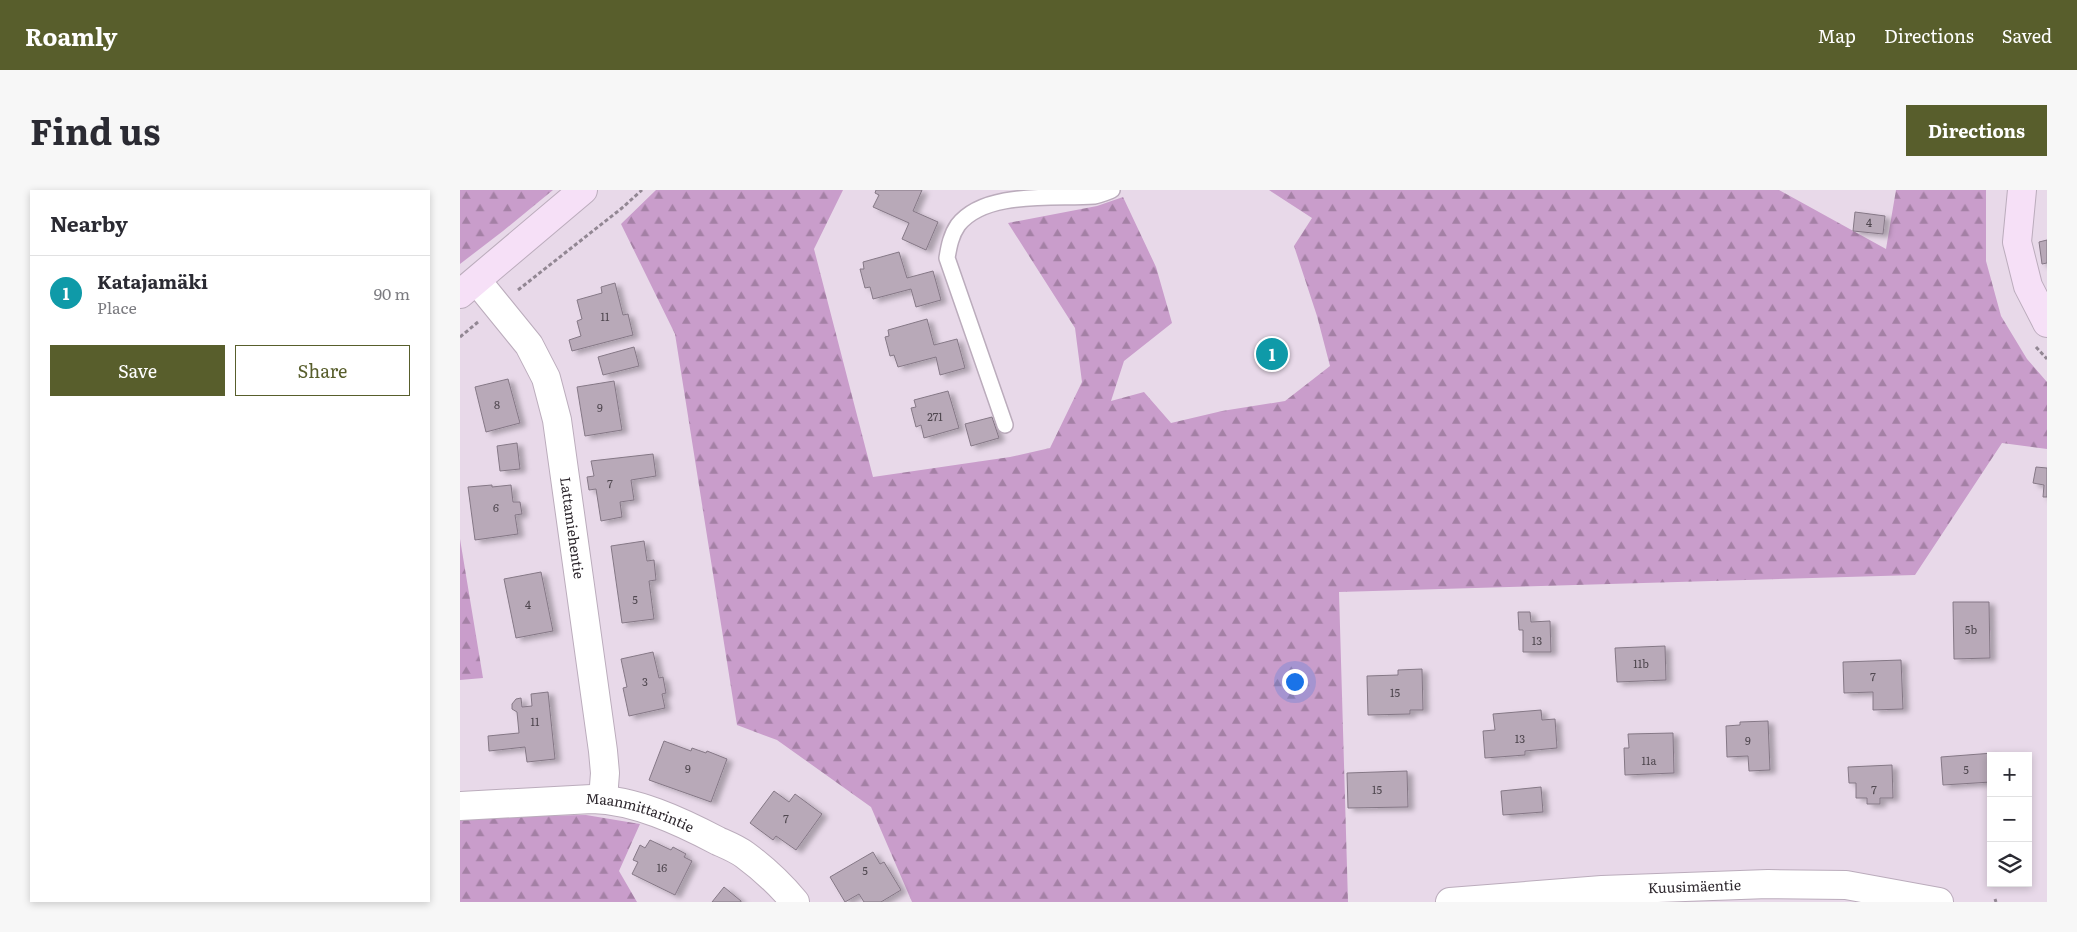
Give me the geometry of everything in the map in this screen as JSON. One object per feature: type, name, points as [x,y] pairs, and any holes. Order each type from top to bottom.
[{"type":"street","points":[[469,287],[583,190]]},
{"type":"street","points":[[2022,190],[2017,242],[2028,286],[2047,323]]},
{"type":"street","name":"Lattamiehentie","points":[[469,287],[529,345],[546,378],[557,420],[603,750],[605,774],[603,799]]},
{"type":"street","name":"Maanmittarintie","points":[[460,806],[603,799],[641,808],[696,830],[743,854],[778,882],[795,902]]},
{"type":"street","name":"Kuusimäentie","points":[[1450,902],[1602,896],[1768,884],[1846,885],[1939,902]]},
{"type":"lane","points":[[1005,425],[947,258],[951,239],[958,225],[971,213],[990,205],[1023,198],[1096,196],[1112,190]]},
{"type":"path","points":[[514,293],[642,190]]},
{"type":"path","points":[[460,337],[485,317]]},
{"type":"green space","points":[[460,190],[553,190],[460,264]]},
{"type":"green space","points":[[656,190],[843,190],[814,249],[873,477],[1010,457],[1050,448],[1082,382],[1075,328],[1008,223],[1097,206],[1123,197],[1156,267],[1172,323],[1124,361],[1111,401],[1144,392],[1171,423],[1222,411],[1285,401],[1330,366],[1317,316],[1294,246],[1312,218],[1269,190],[1779,190],[1886,249],[1896,190],[1986,190],[1986,261],[2001,316],[2027,359],[2047,382],[2047,449],[2002,443],[1915,575],[1339,592],[1348,902],[912,902],[871,807],[777,740],[737,725],[675,334],[621,224]]},
{"type":"green space","points":[[460,539],[483,678],[460,680]]},
{"type":"green space","points":[[586,815],[640,824],[619,871],[637,902],[460,902],[460,817]]},
{"type":"building","points":[[876,190],[922,190],[913,211],[938,222],[926,250],[902,239],[909,223],[873,207],[879,195],[875,193]]},
{"type":"building","points":[[1855,212],[1885,216],[1883,234],[1853,231]]},
{"type":"building","points":[[2047,240],[2047,263],[2042,264],[2039,242]]},
{"type":"building","points":[[899,252],[907,278],[933,271],[941,300],[916,307],[911,289],[873,299],[870,287],[865,288],[860,269],[864,269],[863,262]]},
{"type":"building","points":[[615,283],[623,315],[628,314],[633,335],[572,351],[569,340],[581,336],[577,321],[582,319],[577,300],[602,293],[601,287]]},
{"type":"building","points":[[927,319],[934,345],[957,339],[965,368],[940,375],[936,357],[898,367],[894,355],[890,356],[885,337],[889,336],[888,330]]},
{"type":"building","points":[[634,347],[639,366],[603,375],[598,357]]},
{"type":"building","points":[[508,379],[520,423],[486,432],[475,387]]},
{"type":"building","points":[[614,381],[622,430],[585,436],[577,387]]},
{"type":"building","points":[[948,391],[959,428],[924,438],[921,425],[916,427],[911,408],[916,407],[914,400]]},
{"type":"building","points":[[992,417],[999,438],[971,446],[965,424]]},
{"type":"building","points":[[517,443],[520,469],[500,471],[497,446]]},
{"type":"building","points":[[653,454],[656,476],[631,480],[634,500],[620,502],[622,517],[601,521],[596,489],[589,490],[587,477],[594,476],[591,461]]},
{"type":"building","points":[[2036,467],[2047,468],[2047,497],[2043,497],[2044,485],[2033,483]]},
{"type":"building","points":[[492,485],[492,487],[511,485],[513,502],[520,502],[522,514],[515,515],[518,534],[475,540],[468,487]]},
{"type":"building","points":[[644,541],[647,561],[654,560],[656,580],[649,581],[654,619],[622,623],[611,546]]},
{"type":"building","points":[[541,572],[553,631],[516,638],[504,579]]},
{"type":"building","points":[[1953,602],[1989,602],[1990,658],[1954,659]]},
{"type":"building","points":[[1518,612],[1530,612],[1531,622],[1550,621],[1551,652],[1523,652],[1523,630],[1519,630]]},
{"type":"building","points":[[1665,646],[1666,680],[1617,682],[1615,648]]},
{"type":"building","points":[[653,652],[659,678],[663,677],[666,693],[662,694],[665,708],[629,716],[623,688],[627,687],[621,659]]},
{"type":"building","points":[[1901,660],[1903,709],[1873,710],[1873,692],[1844,693],[1843,662]]},
{"type":"building","points":[[1422,669],[1423,710],[1410,710],[1410,714],[1368,715],[1367,676],[1398,675],[1398,670]]},
{"type":"building","points":[[548,692],[555,759],[527,762],[525,747],[489,751],[488,736],[519,733],[517,712],[512,709],[512,704],[516,699],[521,698],[522,707],[532,706],[531,694]]},
{"type":"building","points":[[1541,710],[1542,720],[1555,719],[1557,748],[1525,751],[1525,755],[1485,758],[1483,731],[1495,730],[1493,714]]},
{"type":"building","points":[[1768,721],[1770,770],[1749,771],[1748,756],[1727,757],[1726,726],[1740,725],[1740,722]]},
{"type":"building","points":[[1673,733],[1674,773],[1625,775],[1624,748],[1629,748],[1628,734]]},
{"type":"building","points":[[664,741],[691,751],[692,748],[706,753],[707,751],[727,759],[711,802],[649,780]]},
{"type":"building","points":[[1987,753],[1987,782],[1943,785],[1941,757]]},
{"type":"building","points":[[1892,765],[1893,798],[1880,798],[1880,804],[1867,804],[1867,798],[1856,798],[1856,783],[1849,783],[1848,767]]},
{"type":"building","points":[[1407,771],[1408,807],[1348,808],[1347,773]]},
{"type":"building","points":[[1541,787],[1543,812],[1503,815],[1501,791]]},
{"type":"building","points":[[774,791],[789,802],[795,794],[822,814],[796,850],[776,836],[773,840],[750,823]]},
{"type":"building","points":[[650,840],[671,850],[673,847],[686,854],[684,857],[692,861],[675,895],[632,874],[638,862],[633,860],[640,845],[645,848]]},
{"type":"building","points":[[873,852],[880,864],[884,862],[901,890],[881,902],[864,902],[859,894],[845,902],[830,877]]},
{"type":"building","points":[[724,887],[741,901],[741,902],[712,902]]},
{"type":"place","name":"Katajamäki","points":[[1272,354]]}]
